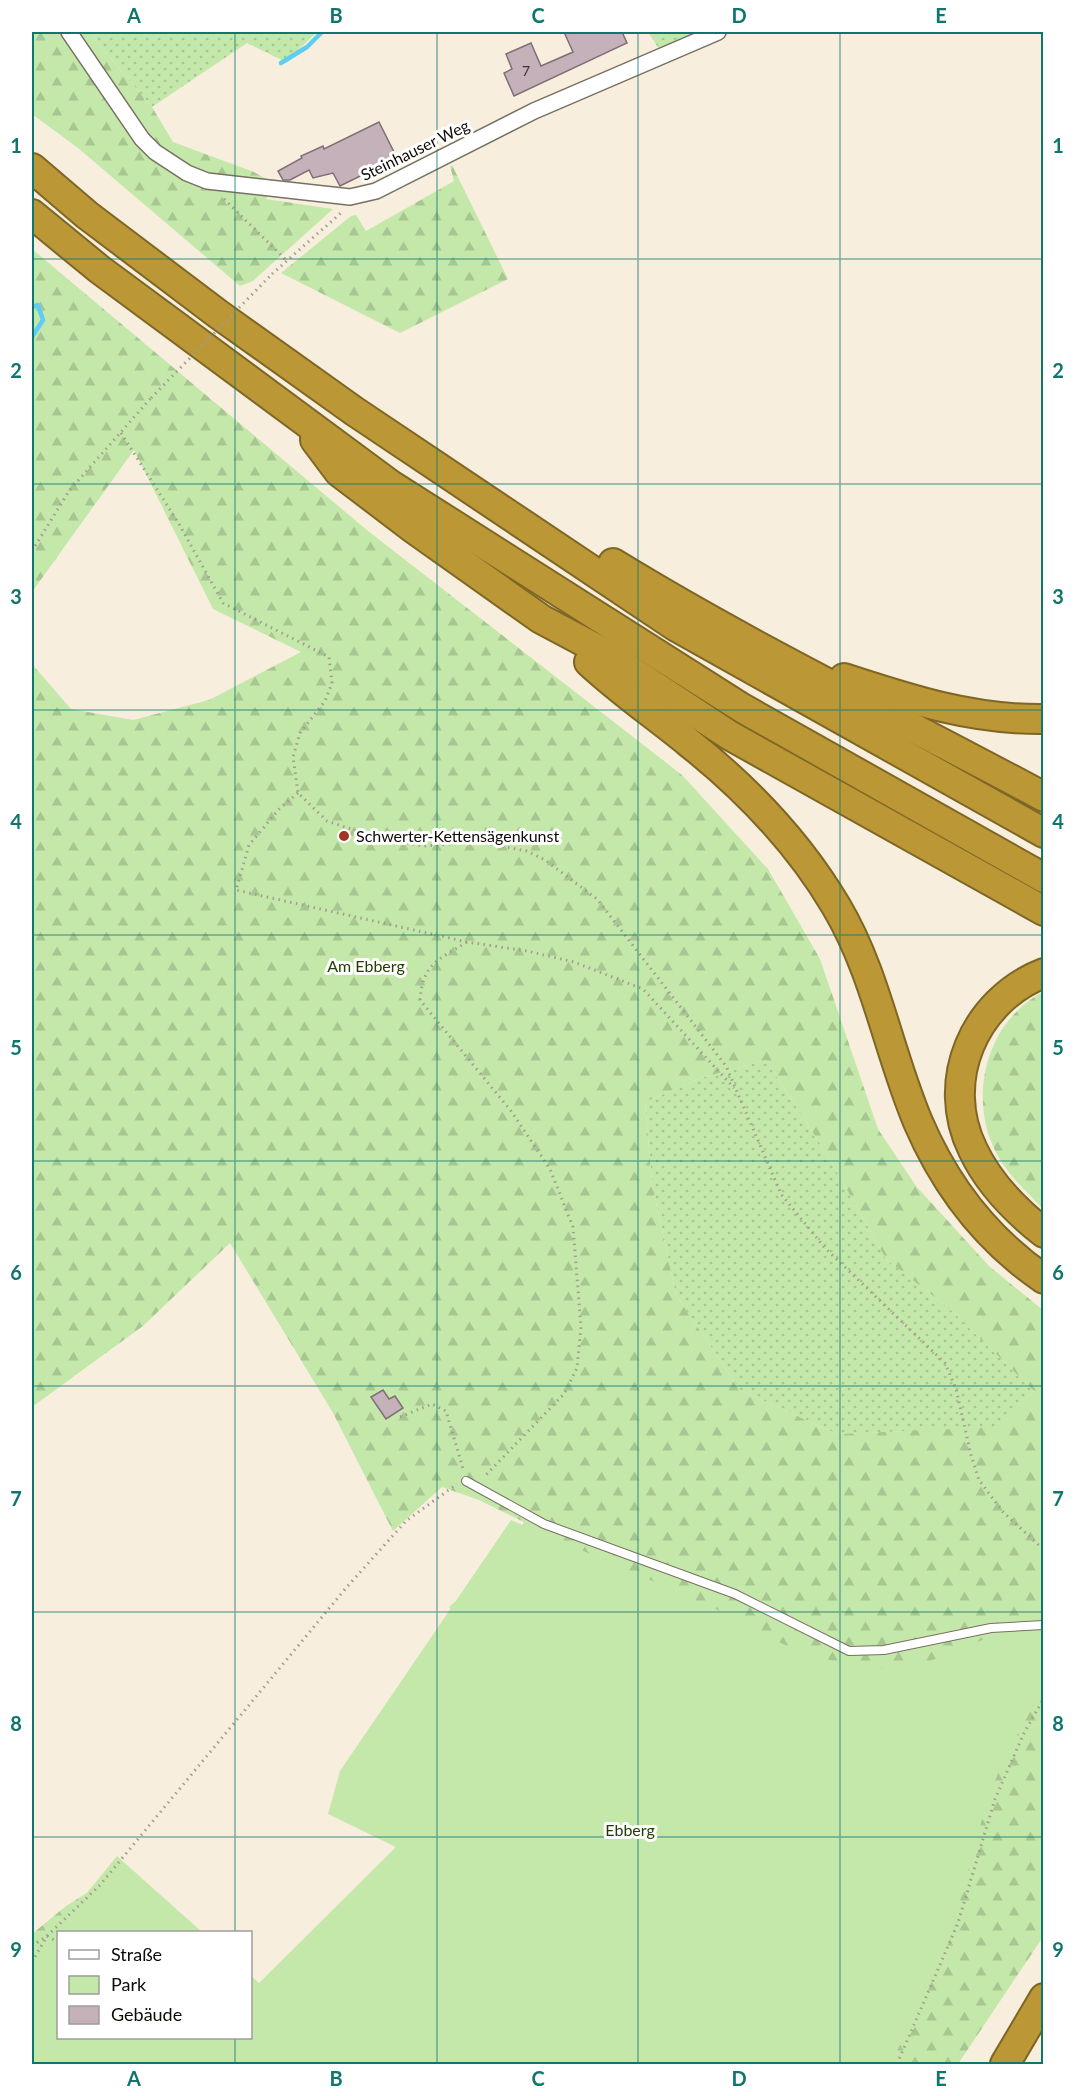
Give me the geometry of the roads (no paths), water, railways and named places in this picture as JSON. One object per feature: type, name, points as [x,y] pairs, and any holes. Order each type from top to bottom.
[{"type":"highway","points":[[32,154],[216,295],[466,473],[689,609],[1044,797]]},
{"type":"highway","points":[[32,168],[87,215],[218,314],[354,411],[675,626],[1044,833]]},
{"type":"highway","points":[[32,214],[99,269],[392,485],[742,708],[1044,878]]},
{"type":"highway","points":[[296,415],[339,472],[414,530],[541,619],[603,652],[729,735],[1044,911]]},
{"type":"highway","points":[[689,609],[845,679],[948,711],[994,717],[1044,719]]},
{"type":"highway","points":[[541,619],[593,666],[725,773],[785,835],[813,870],[837,907],[858,950],[917,1120],[932,1152],[975,1218],[1008,1250],[1044,1279]]},
{"type":"highway","points":[[1044,973],[1010,990],[978,1026],[964,1060],[959,1098],[965,1130],[982,1167],[1001,1192],[1044,1233]]},
{"type":"highway","points":[[1005,2064],[1044,1998]]},
{"type":"highway","points":[[1023,2064],[1044,2038]]},
{"type":"street","name":"Steinhauser Weg","points":[[69,32],[142,139],[170,163],[207,181],[359,197],[534,111],[718,32]]},
{"type":"lane","points":[[466,1481],[544,1524],[735,1594],[849,1651],[884,1650],[991,1628],[1044,1624]]},
{"type":"waterway","points":[[281,63],[307,47],[322,32]]},
{"type":"waterway","points":[[32,307],[38,305],[43,320],[32,337]]},
{"type":"place","name":"Schwerter-Kettensägenkunst","points":[[344,836]]},
{"type":"park label","name":"Am Ebberg","points":[[366,966]]},
{"type":"park label","name":"Ebberg","points":[[630,1830]]}]
